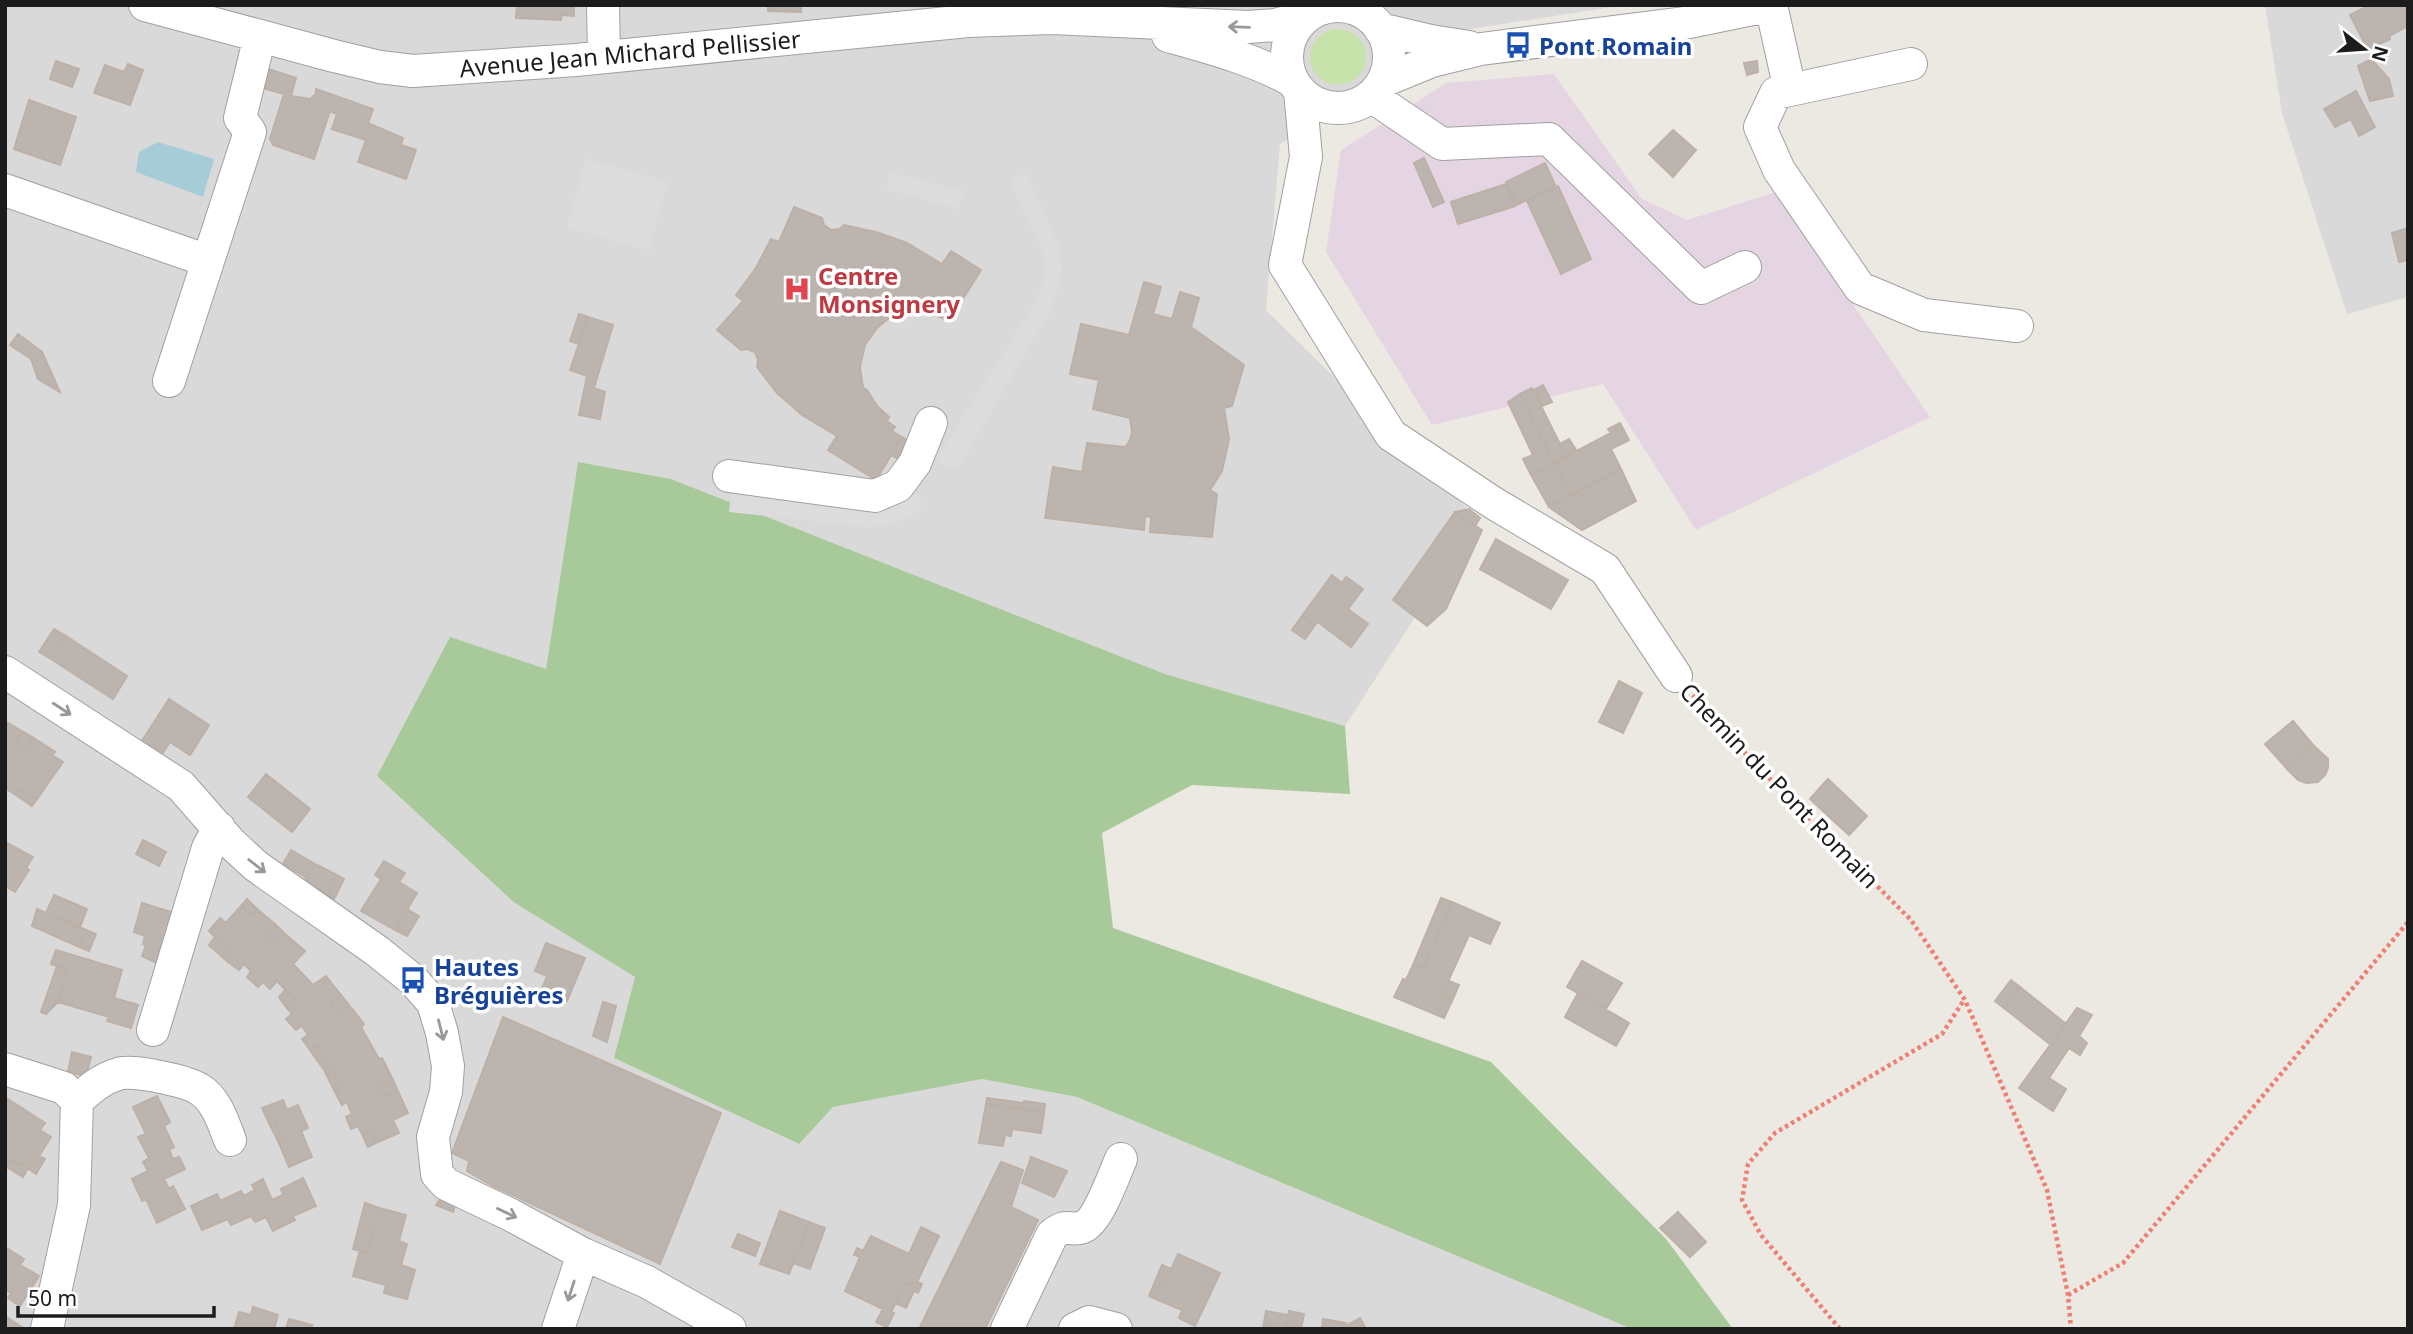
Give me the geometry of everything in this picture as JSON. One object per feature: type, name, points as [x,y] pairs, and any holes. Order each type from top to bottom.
[{"type":"street","name":"Avenue Jean Michard Pellissier","points":[[145,5],[380,67],[413,71],[604,57],[1046,12],[1123,23],[1248,27],[1275,25],[1298,11]]},
{"type":"street","points":[[603,5],[604,57]]},
{"type":"street","points":[[1377,88],[1388,68],[1389,54],[1380,29],[1371,19],[1348,6],[1298,11],[1287,54],[1288,68],[1296,86],[1310,100],[1335,108],[1360,103],[1377,88],[1432,61],[1480,49],[1684,23],[1771,5],[1790,90]]},
{"type":"street","name":"Avenue Jean Michard Pellissier","points":[[1123,23],[1268,67],[1296,86]]},
{"type":"street","points":[[1380,29],[1480,49]]},
{"type":"street","points":[[169,381],[250,132],[240,118],[260,36]]},
{"type":"street","points":[[1911,64],[1776,93],[1760,127],[1779,170],[1860,288],[1924,316],[2017,326]]},
{"type":"street","name":"Chemin du Pont Romain","points":[[1296,86],[1306,157],[1285,265],[1391,435],[1495,504],[1605,569],[1676,676]]},
{"type":"street","points":[[1377,88],[1442,144],[1549,139],[1701,288],[1745,267]]},
{"type":"street","name":"Chemin du Pont Romain","points":[[1306,157],[1335,108]]},
{"type":"street","points":[[5,190],[208,261]]},
{"type":"street","points":[[729,476],[875,496],[898,486],[915,463],[931,423]]},
{"type":"street","points":[[5,672],[181,786],[256,866],[377,951],[413,980],[433,1003],[448,1066],[446,1091],[433,1138],[437,1174],[446,1184],[583,1254],[648,1282],[730,1329]]},
{"type":"street","points":[[153,1030],[208,848],[219,828]]},
{"type":"street","points":[[5,1069],[65,1088],[77,1101],[74,1205],[47,1329]]},
{"type":"street","points":[[77,1101],[98,1082],[122,1072],[174,1079],[200,1089],[217,1108],[230,1140]]},
{"type":"street","points":[[1007,1329],[1052,1236],[1062,1227],[1082,1227],[1094,1218],[1121,1159]]},
{"type":"street","points":[[558,1329],[583,1254]]},
{"type":"street","points":[[1075,1329],[1089,1322],[1116,1329]]},
{"type":"path","name":"Chemin du Pont Romain","points":[[1676,676],[1755,764],[1911,920],[1965,1000],[2047,1190],[2068,1295],[2071,1329]]},
{"type":"path","points":[[2068,1295],[2123,1263],[2408,922]]},
{"type":"path","points":[[1840,1329],[1761,1235],[1742,1200],[1748,1164],[1775,1133],[1942,1034],[1965,1000]]},
{"type":"shaded area","points":[[5,5],[1624,5],[1458,31],[1280,144],[1266,310],[1478,519],[1345,726],[1165,674],[671,479],[578,462],[546,669],[515,903],[635,977],[614,1058],[798,1144],[833,1107],[982,1079],[1077,1097],[1632,1329],[5,1329]]},
{"type":"shaded area","points":[[2265,5],[2408,5],[2408,297],[2347,314],[2282,113]]},
{"type":"shaded area","points":[[1554,74],[1642,199],[1687,220],[1776,192],[1930,417],[1696,530],[1603,384],[1432,425],[1326,252],[1341,150],[1446,83]]},
{"type":"shaded area","points":[[586,159],[668,181],[649,250],[567,228]]},
{"type":"shaded area","points":[[891,172],[963,191],[958,209],[887,189]]},
{"type":"shaded area","points":[[1026,172],[1059,247],[1062,269],[1059,288],[1049,313],[956,471],[936,460],[1035,303],[1043,282],[1044,256],[1010,180]]},
{"type":"shaded area","points":[[732,488],[901,500],[912,493],[924,504],[910,517],[891,525],[866,527],[729,512]]},
{"type":"green space","points":[[1332,29],[1344,29],[1354,33],[1362,41],[1366,57],[1362,73],[1354,81],[1344,85],[1332,85],[1322,81],[1314,73],[1310,63],[1310,51],[1314,41],[1322,33]]},
{"type":"green space","points":[[578,462],[671,479],[1165,674],[1345,726],[1350,794],[1192,785],[1102,833],[1113,928],[1491,1062],[1666,1239],[1733,1329],[1632,1329],[1077,1097],[982,1079],[833,1107],[799,1144],[614,1058],[635,977],[515,903],[377,776],[450,637],[546,669]]},
{"type":"water","points":[[158,142],[214,159],[203,197],[136,172],[139,152]]},
{"type":"building","points":[[517,5],[574,5],[574,16],[562,15],[561,20],[516,18]]},
{"type":"building","points":[[768,5],[801,5],[801,12],[768,11]]},
{"type":"building","points":[[2370,5],[2407,5],[2408,26],[2368,50],[2350,15]]},
{"type":"building","points":[[2371,59],[2389,79],[2393,96],[2370,101],[2358,66]]},
{"type":"building","points":[[56,61],[79,69],[72,87],[50,79]]},
{"type":"building","points":[[1757,61],[1758,72],[1747,75],[1744,63]]},
{"type":"building","points":[[128,64],[143,70],[130,105],[94,93],[105,65],[124,72]]},
{"type":"building","points":[[265,68],[296,78],[291,96],[310,99],[316,94],[316,89],[373,109],[368,123],[403,138],[401,145],[416,150],[406,179],[358,162],[366,140],[332,129],[337,114],[330,111],[314,159],[273,145],[270,139],[284,94],[259,87]]},
{"type":"building","points":[[2356,91],[2375,127],[2359,136],[2351,119],[2335,127],[2324,109]]},
{"type":"building","points":[[29,100],[76,117],[60,165],[14,149]]},
{"type":"building","points":[[1673,130],[1696,150],[1673,177],[1649,154]]},
{"type":"building","points":[[1424,158],[1444,202],[1433,207],[1414,163]]},
{"type":"building","points":[[1545,163],[1555,185],[1517,205],[1506,182]]},
{"type":"building","points":[[1506,184],[1515,206],[1458,224],[1451,202]]},
{"type":"building","points":[[1558,186],[1591,259],[1561,274],[1527,201]]},
{"type":"building","points":[[794,207],[822,218],[824,225],[831,230],[840,229],[844,225],[876,232],[907,243],[942,264],[951,251],[981,270],[949,321],[930,313],[910,310],[903,312],[878,327],[865,345],[860,367],[863,388],[889,417],[887,421],[895,427],[892,431],[902,437],[876,480],[828,450],[837,436],[802,415],[777,393],[757,367],[755,352],[741,350],[717,330],[743,301],[736,295],[756,268],[771,239],[779,242]]},
{"type":"building","points":[[2408,228],[2408,260],[2399,262],[2392,233]]},
{"type":"building","points":[[1144,282],[1161,287],[1153,314],[1172,319],[1180,292],[1199,298],[1191,327],[1244,365],[1232,406],[1224,408],[1229,439],[1222,471],[1210,490],[1217,494],[1212,537],[1150,532],[1151,517],[1145,516],[1144,530],[1045,518],[1053,467],[1082,472],[1087,443],[1125,447],[1129,442],[1132,433],[1130,418],[1093,409],[1099,380],[1070,374],[1081,324],[1129,335]]},
{"type":"building","points":[[579,314],[588,317],[579,344],[570,341]]},
{"type":"building","points":[[588,317],[613,325],[594,388],[605,392],[600,419],[579,415],[587,376],[570,370]]},
{"type":"building","points":[[18,334],[42,352],[60,392],[38,379],[31,359],[10,345]]},
{"type":"building","points":[[1543,385],[1552,402],[1542,406],[1534,390]]},
{"type":"building","points":[[1532,388],[1566,456],[1554,463],[1520,394]]},
{"type":"building","points":[[1520,394],[1554,463],[1531,475],[1523,459],[1533,455],[1508,402]]},
{"type":"building","points":[[1620,423],[1629,440],[1611,449],[1621,469],[1571,495],[1554,463],[1611,433],[1608,429]]},
{"type":"building","points":[[902,437],[912,443],[901,461],[891,455]]},
{"type":"building","points":[[1569,439],[1576,450],[1566,456],[1560,444]]},
{"type":"building","points":[[1554,463],[1571,495],[1549,507],[1531,475]]},
{"type":"building","points":[[1621,469],[1636,501],[1582,530],[1549,507]]},
{"type":"building","points":[[1469,509],[1480,518],[1475,526],[1455,512]]},
{"type":"building","points":[[1455,512],[1482,530],[1446,609],[1427,626],[1393,600]]},
{"type":"building","points":[[1496,539],[1568,580],[1551,609],[1480,569]]},
{"type":"building","points":[[1332,575],[1342,583],[1346,577],[1363,589],[1348,609],[1368,624],[1351,647],[1318,622],[1315,625],[1302,616]]},
{"type":"building","points":[[1302,616],[1315,625],[1305,639],[1292,630]]},
{"type":"building","points":[[54,629],[66,636],[51,659],[39,652]]},
{"type":"building","points":[[66,636],[127,676],[113,699],[51,659]]},
{"type":"building","points":[[1619,681],[1642,693],[1623,733],[1599,722]]},
{"type":"building","points":[[169,699],[209,725],[190,755],[170,742],[160,757],[140,744]]},
{"type":"building","points":[[5,721],[22,731],[15,743],[24,750],[32,737],[55,752],[52,755],[63,762],[37,799],[16,788],[13,793],[5,788]]},
{"type":"building","points":[[2293,721],[2314,746],[2288,770],[2265,744]]},
{"type":"building","points":[[22,731],[32,737],[24,750],[15,743]]},
{"type":"building","points":[[2314,746],[2328,759],[2328,768],[2318,782],[2306,783],[2298,780],[2288,770]]},
{"type":"building","points":[[266,774],[310,809],[292,832],[248,797]]},
{"type":"building","points":[[1828,779],[1867,816],[1849,835],[1810,799]]},
{"type":"building","points":[[16,788],[37,799],[32,806],[13,793]]},
{"type":"building","points":[[143,840],[166,852],[159,866],[136,854]]},
{"type":"building","points":[[5,842],[33,857],[26,868],[29,870],[15,892],[5,886]]},
{"type":"building","points":[[291,850],[315,864],[307,878],[283,864]]},
{"type":"building","points":[[384,861],[405,873],[399,882],[417,893],[395,930],[361,911],[381,879],[375,875]]},
{"type":"building","points":[[315,864],[337,875],[328,895],[305,880]]},
{"type":"building","points":[[337,875],[344,879],[334,899],[328,895]]},
{"type":"building","points":[[54,895],[87,909],[80,927],[46,913]]},
{"type":"building","points":[[1441,898],[1452,902],[1423,969],[1413,965]]},
{"type":"building","points":[[247,899],[257,909],[252,916],[241,906]]},
{"type":"building","points":[[1452,902],[1500,923],[1490,944],[1469,935],[1442,995],[1452,1001],[1444,1018],[1394,997],[1413,965],[1423,969]]},
{"type":"building","points":[[142,903],[174,913],[163,966],[142,956],[146,945],[143,944],[145,936],[134,932]]},
{"type":"building","points":[[241,906],[252,916],[257,909],[276,925],[267,936],[275,944],[284,933],[305,951],[293,964],[313,985],[326,976],[341,995],[331,1003],[338,1013],[349,1005],[364,1024],[361,1027],[393,1080],[380,1086],[386,1097],[398,1091],[408,1113],[393,1120],[399,1133],[376,1143],[370,1130],[362,1134],[358,1126],[351,1129],[346,1117],[352,1114],[347,1102],[342,1105],[335,1092],[341,1089],[331,1066],[315,1045],[310,1050],[302,1039],[308,1035],[302,1026],[296,1030],[286,1019],[292,1014],[286,1007],[295,1000],[277,981],[270,989],[263,982],[258,987],[247,977],[251,971],[244,964],[239,970],[228,962],[234,956],[209,931],[220,918],[226,923]]},
{"type":"building","points":[[37,909],[86,930],[79,947],[32,926]]},
{"type":"building","points":[[407,909],[419,916],[407,936],[395,930]]},
{"type":"building","points":[[276,925],[284,933],[275,944],[267,936]]},
{"type":"building","points":[[86,930],[96,934],[89,951],[79,947]]},
{"type":"building","points":[[215,937],[234,956],[228,962],[209,945]]},
{"type":"building","points":[[546,943],[585,958],[567,1001],[541,991],[547,976],[535,971]]},
{"type":"building","points":[[56,950],[122,970],[114,998],[138,1005],[131,1028],[107,1021],[109,1017],[58,1002],[67,970],[51,964]]},
{"type":"building","points":[[1582,961],[1622,983],[1606,1009],[1567,987]]},
{"type":"building","points":[[57,966],[67,970],[58,1002],[46,1014],[41,1012]]},
{"type":"building","points":[[2011,980],[2020,987],[2004,1008],[1995,1001]]},
{"type":"building","points":[[1449,981],[1459,985],[1452,1001],[1442,995]]},
{"type":"building","points":[[2020,987],[2066,1024],[2051,1045],[2004,1008]]},
{"type":"building","points":[[285,990],[295,1000],[286,1007],[279,997]]},
{"type":"building","points":[[1578,993],[1629,1023],[1616,1046],[1565,1017]]},
{"type":"building","points":[[341,995],[349,1005],[338,1013],[331,1003]]},
{"type":"building","points":[[603,1002],[616,1006],[607,1042],[593,1036]]},
{"type":"building","points":[[2077,1008],[2092,1015],[2079,1036],[2087,1043],[2080,1055],[2069,1048],[2049,1078],[2066,1089],[2053,1111],[2019,1088]]},
{"type":"building","points":[[503,1017],[721,1113],[660,1264],[493,1186],[467,1171],[469,1161],[452,1153]]},
{"type":"building","points":[[315,1045],[331,1066],[324,1070],[310,1050]]},
{"type":"building","points":[[72,1052],[91,1057],[86,1076],[68,1072]]},
{"type":"building","points":[[331,1066],[341,1089],[335,1092],[324,1070]]},
{"type":"building","points":[[393,1080],[398,1091],[386,1097],[380,1086]]},
{"type":"building","points":[[157,1096],[170,1122],[164,1126],[174,1147],[169,1150],[173,1159],[179,1157],[185,1169],[164,1179],[169,1189],[173,1186],[185,1209],[157,1223],[146,1199],[142,1201],[132,1179],[148,1171],[143,1162],[149,1158],[138,1137],[146,1134],[133,1107]]},
{"type":"building","points":[[5,1097],[45,1123],[40,1130],[51,1137],[39,1156],[45,1159],[36,1174],[19,1162],[18,1165],[5,1157]]},
{"type":"building","points":[[987,1098],[1024,1103],[1023,1109],[986,1104]]},
{"type":"building","points":[[283,1100],[287,1110],[298,1105],[308,1128],[301,1131],[312,1157],[289,1167],[278,1141],[283,1139],[273,1117],[267,1119],[262,1108]]},
{"type":"building","points":[[1024,1101],[1045,1104],[1044,1113],[1023,1109]]},
{"type":"building","points":[[986,1104],[1044,1113],[1041,1133],[1012,1129],[1011,1136],[1005,1135],[1003,1146],[979,1143]]},
{"type":"building","points":[[273,1117],[283,1139],[278,1141],[267,1119]]},
{"type":"building","points":[[370,1130],[376,1143],[368,1147],[362,1134]]},
{"type":"building","points":[[5,1157],[28,1168],[23,1177],[5,1166]]},
{"type":"building","points":[[1031,1157],[1067,1171],[1054,1197],[1022,1183]]},
{"type":"building","points":[[1001,1162],[1023,1170],[1011,1207],[1038,1220],[985,1329],[919,1329]]},
{"type":"building","points":[[303,1178],[316,1206],[293,1216],[295,1220],[273,1231],[266,1217],[255,1222],[251,1216],[231,1225],[228,1219],[202,1230],[191,1206],[217,1194],[220,1201],[241,1191],[244,1196],[255,1190],[252,1185],[263,1179],[272,1200],[283,1195],[281,1189]]},
{"type":"building","points":[[443,1195],[457,1198],[453,1212],[436,1205]]},
{"type":"building","points":[[365,1203],[379,1208],[367,1253],[353,1249]]},
{"type":"building","points":[[379,1208],[406,1215],[399,1241],[407,1244],[401,1265],[415,1270],[407,1299],[384,1293],[386,1285],[353,1276],[360,1250],[367,1253]]},
{"type":"building","points":[[780,1211],[809,1222],[789,1274],[760,1264]]},
{"type":"building","points":[[1678,1212],[1706,1242],[1690,1257],[1660,1228]]},
{"type":"building","points":[[809,1222],[825,1228],[810,1269],[793,1263]]},
{"type":"building","points":[[921,1227],[939,1236],[917,1282],[905,1284],[891,1312],[894,1313],[887,1327],[876,1322],[883,1309],[845,1291],[860,1257],[854,1255],[857,1248],[863,1251],[871,1236],[909,1254]]},
{"type":"building","points":[[738,1234],[760,1243],[755,1256],[732,1247]]},
{"type":"building","points":[[5,1247],[24,1259],[20,1265],[39,1276],[20,1306],[8,1298],[11,1293],[5,1289]]},
{"type":"building","points":[[1178,1254],[1220,1273],[1213,1288],[1204,1284],[1198,1296],[1207,1301],[1195,1326],[1179,1318],[1182,1310],[1153,1298],[1160,1283],[1164,1285]]},
{"type":"building","points":[[1162,1265],[1171,1269],[1164,1285],[1160,1283],[1153,1298],[1149,1296]]},
{"type":"building","points":[[905,1284],[922,1284],[918,1293],[914,1291],[906,1308],[896,1303]]},
{"type":"building","points":[[1204,1284],[1213,1288],[1207,1301],[1198,1296]]},
{"type":"building","points":[[253,1307],[278,1315],[274,1329],[234,1329],[239,1312],[251,1315]]},
{"type":"building","points":[[1266,1311],[1288,1315],[1286,1326],[1300,1329],[1263,1329]]},
{"type":"building","points":[[1289,1311],[1304,1314],[1301,1329],[1286,1326]]},
{"type":"building","points":[[5,1316],[22,1327],[21,1329],[5,1329]]},
{"type":"building","points":[[1360,1318],[1366,1329],[1345,1329],[1346,1326]]},
{"type":"building","points":[[289,1319],[312,1325],[311,1329],[286,1329]]},
{"type":"building","points":[[1323,1319],[1346,1323],[1345,1329],[1322,1328]]},
{"type":"place","name":"Pont Romain","points":[[1518,45]]},
{"type":"place","name":"Centre Monsignery","points":[[797,289]]},
{"type":"place","name":"Hautes Bréguières","points":[[413,980]]}]
